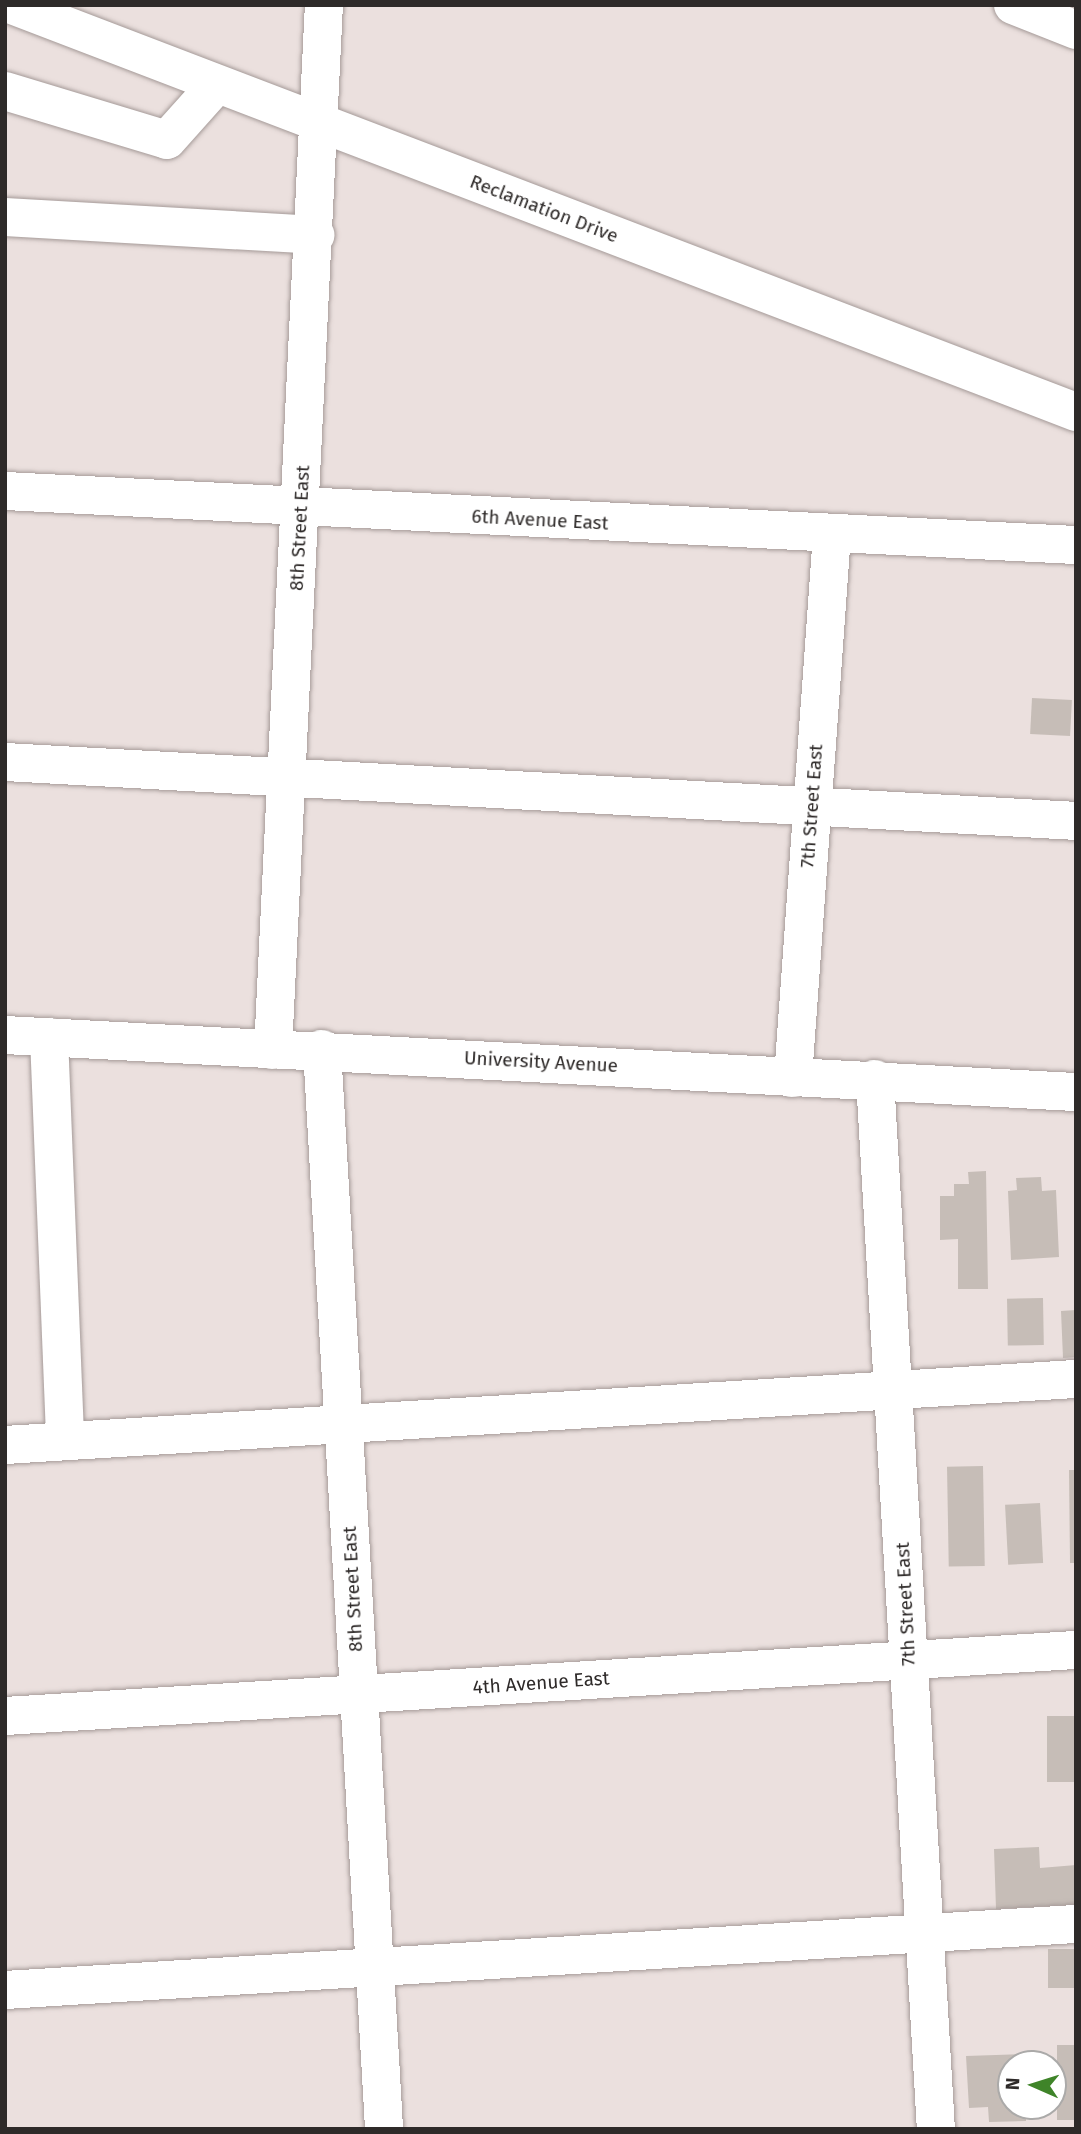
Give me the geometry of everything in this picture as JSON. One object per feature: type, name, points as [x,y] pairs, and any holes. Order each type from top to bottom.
[{"type":"street","name":"Reclamation Drive","points":[[12,5],[1076,412]]},
{"type":"street","name":"8th Street East","points":[[273,1050],[315,235],[324,5]]},
{"type":"street","points":[[1013,5],[1076,30]]},
{"type":"street","points":[[5,92],[167,140],[217,84]]},
{"type":"street","points":[[5,217],[315,235]]},
{"type":"street","name":"6th Avenue East","points":[[5,491],[1076,545]]},
{"type":"street","name":"7th Street East","points":[[793,1078],[832,534]]},
{"type":"street","points":[[5,762],[1076,821]]},
{"type":"street","name":"University Avenue","points":[[5,1035],[273,1050],[322,1049],[793,1078],[875,1079],[1076,1092]]},
{"type":"street","points":[[49,1037],[65,1441]]},
{"type":"street","name":"8th Street East","points":[[322,1049],[384,2129]]},
{"type":"street","name":"7th Street East","points":[[875,1079],[936,2129]]},
{"type":"street","points":[[5,1445],[1076,1379]]},
{"type":"street","name":"4th Avenue East","points":[[5,1716],[1076,1650]]},
{"type":"street","points":[[5,1990],[1076,1924]]},
{"type":"building","points":[[1032,698],[1072,700],[1070,736],[1030,734]]},
{"type":"building","points":[[986,1171],[988,1289],[958,1289],[958,1239],[940,1240],[940,1196],[954,1196],[954,1184],[969,1184],[968,1172]]},
{"type":"building","points":[[1041,1177],[1042,1191],[1056,1190],[1059,1257],[1011,1260],[1008,1191],[1017,1190],[1016,1178]]},
{"type":"building","points":[[1043,1298],[1044,1345],[1008,1346],[1007,1299]]},
{"type":"building","points":[[1076,1310],[1076,1357],[1063,1358],[1061,1311]]},
{"type":"building","points":[[983,1466],[985,1566],[949,1567],[947,1467]]},
{"type":"building","points":[[1069,1470],[1076,1470],[1076,1563],[1070,1563]]},
{"type":"building","points":[[1040,1503],[1043,1563],[1008,1565],[1005,1505]]},
{"type":"building","points":[[1047,1716],[1076,1716],[1076,1782],[1047,1782]]},
{"type":"building","points":[[1039,1847],[1040,1868],[1076,1865],[1076,1905],[996,1909],[994,1849]]},
{"type":"building","points":[[1048,1949],[1076,1949],[1076,1988],[1048,1988]]},
{"type":"building","points":[[1057,2045],[1076,2045],[1076,2120],[1067,2120],[1067,2050],[1057,2050]]},
{"type":"building","points":[[997,2055],[997,2120],[1026,2121],[989,2122],[988,2107],[969,2108],[966,2056]]}]
